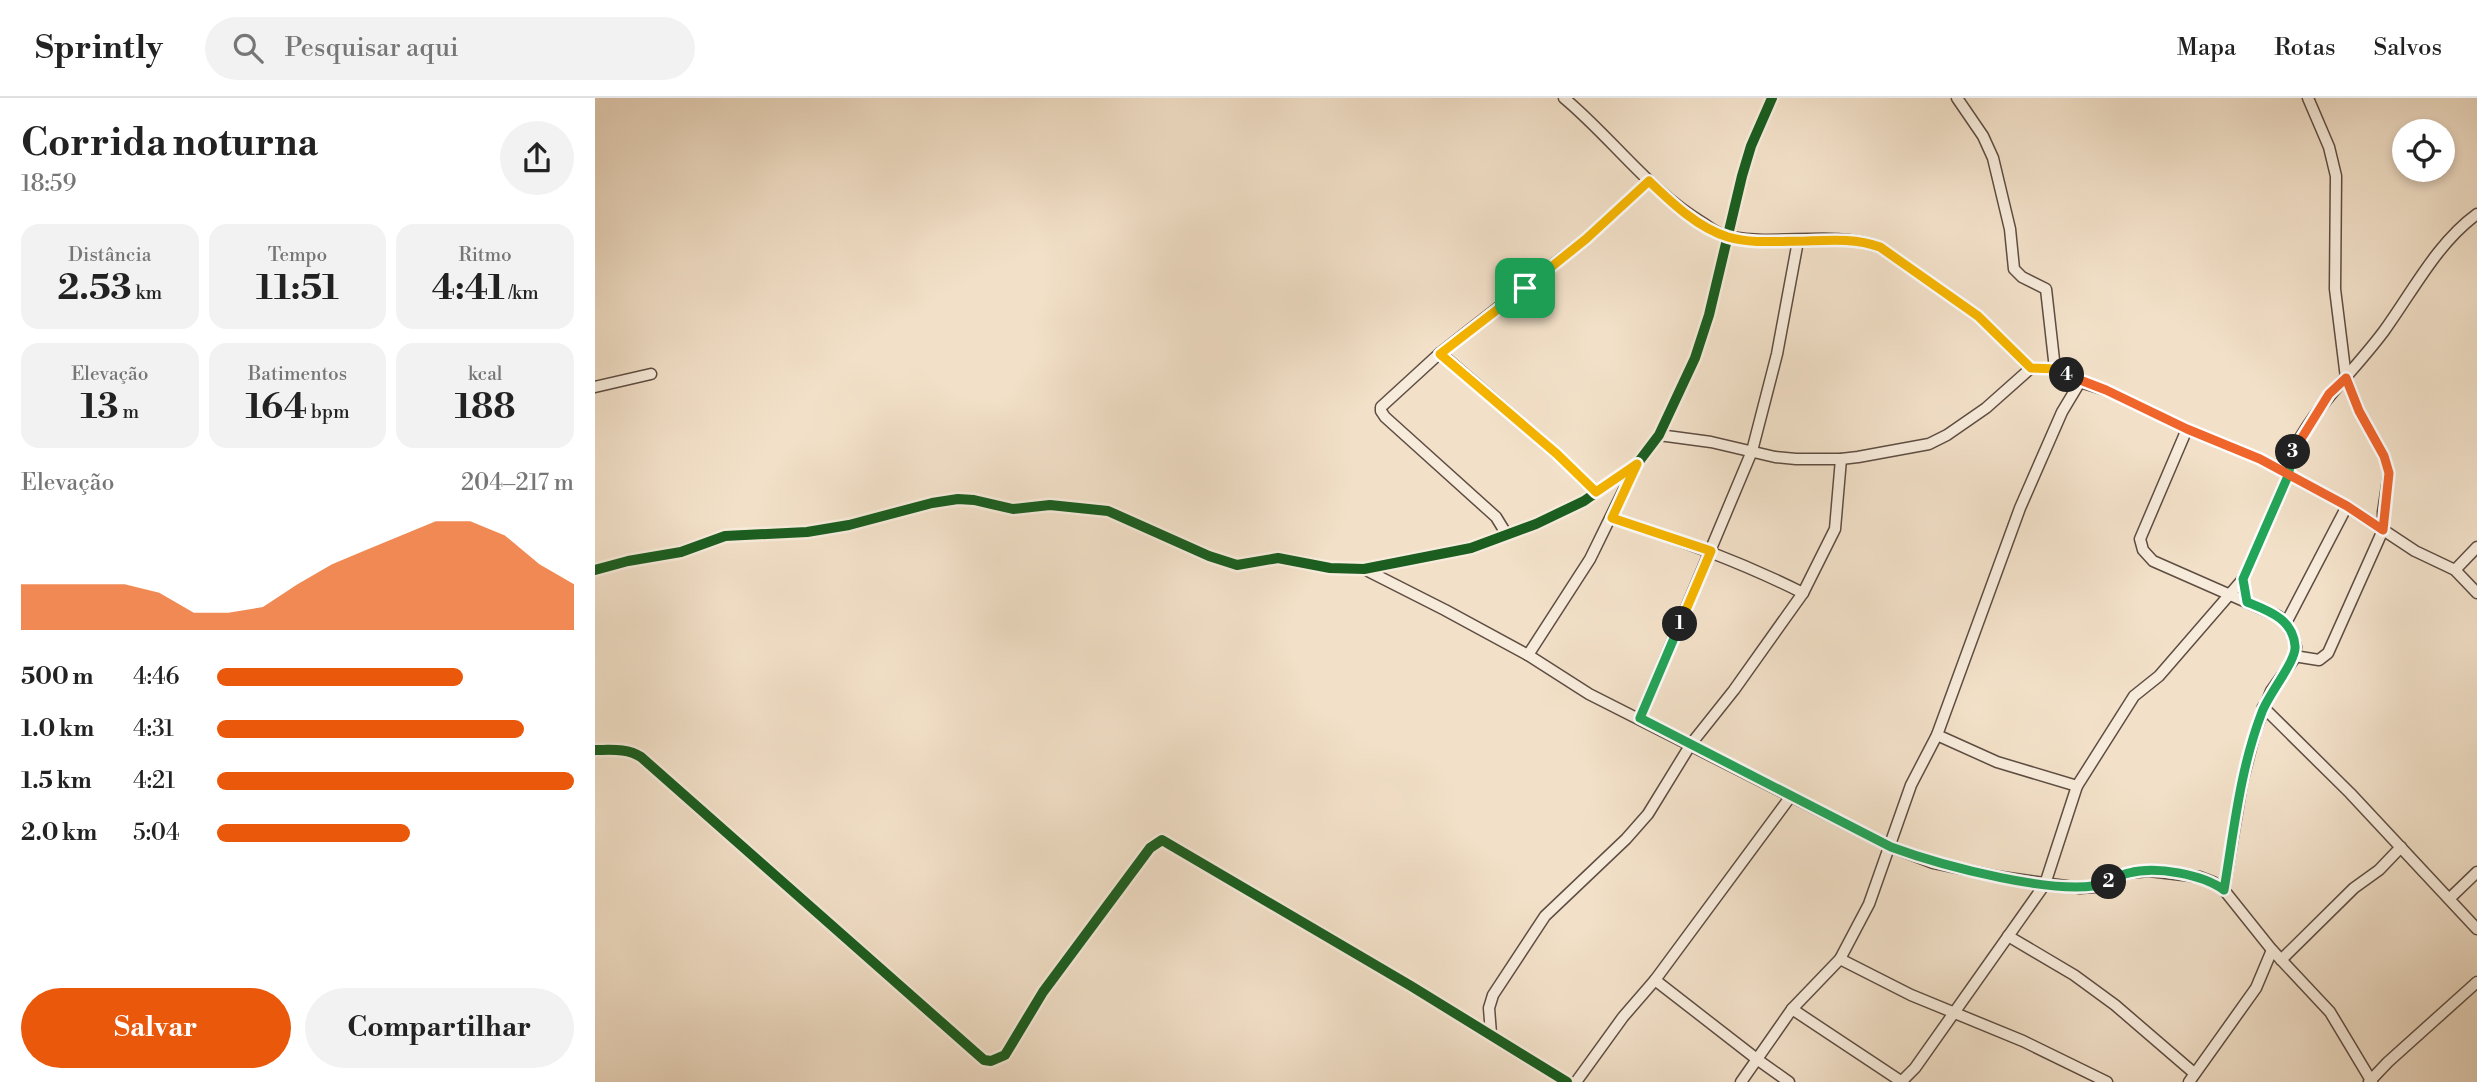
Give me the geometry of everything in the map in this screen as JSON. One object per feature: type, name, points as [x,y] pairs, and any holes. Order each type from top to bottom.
[{"type":"street","points":[[1564,98],[1686,213],[1728,237],[1798,241],[1846,239],[1865,241],[1880,247],[1978,316],[2031,368],[2055,369],[2260,459],[2347,506],[2415,551],[2455,570],[2477,593]]},
{"type":"street","points":[[1528,655],[1590,559],[1637,464],[1659,435],[1695,358],[1709,315],[1751,146],[1772,98]]},
{"type":"street","points":[[1957,98],[1983,136],[1993,158],[2010,229],[2014,269],[2022,277],[2046,289],[2055,369]]},
{"type":"street","points":[[2294,656],[2319,660],[2325,657],[2383,530],[2389,473],[2384,456],[2359,411],[2346,378],[2335,289],[2336,176],[2329,147],[2308,98]]},
{"type":"street","points":[[1507,535],[1496,517],[1381,411],[1384,402],[1440,354],[1586,239],[1649,181]]},
{"type":"street","points":[[1792,1009],[1901,1082],[1915,1068],[2045,884],[2077,786],[2134,696],[2159,676],[2243,579],[2288,476],[2295,446],[2329,394],[2346,378],[2384,331],[2456,232],[2477,214]]},
{"type":"street","points":[[1640,718],[1752,451],[1777,354],[1798,241]]},
{"type":"street","points":[[1440,354],[1557,454],[1596,492]]},
{"type":"street","points":[[1659,435],[1711,442],[1796,460],[1841,459],[1929,444],[1986,408],[2031,368]]},
{"type":"street","points":[[595,387],[651,374]]},
{"type":"street","points":[[1741,1082],[1792,1009],[1840,959],[1869,904],[1911,785],[1937,735],[2020,508],[2062,412],[2080,382]]},
{"type":"street","points":[[2187,429],[2140,543],[2153,561],[2279,615],[2286,623],[2295,647],[2294,659],[2271,691],[2255,732],[2242,783],[2224,890]]},
{"type":"street","points":[[1491,1034],[1489,1008],[1493,995],[1545,916],[1626,839],[1648,814],[1691,744],[1734,690],[1803,593],[1835,529],[1841,459]]},
{"type":"street","points":[[595,570],[681,552],[725,536],[807,532],[849,525],[932,503],[958,499],[1013,509],[1050,505],[1108,510],[1209,556],[1237,565],[1278,558],[1331,568],[1364,569],[1471,548],[1536,524],[1596,492],[1637,464]]},
{"type":"street","points":[[2286,623],[2347,506]]},
{"type":"street","points":[[1612,518],[1752,567],[1803,593]]},
{"type":"street","points":[[2455,570],[2477,547]]},
{"type":"street","points":[[1364,569],[1528,655],[1589,694],[1891,847],[1934,863],[2080,888],[2095,887],[2128,873],[2150,871],[2200,877],[2213,882],[2224,890],[2272,950],[2330,1012],[2371,1081],[2388,1062],[2477,982]]},
{"type":"street","points":[[2243,579],[2247,602]]},
{"type":"street","points":[[2263,707],[2350,793],[2477,929]]},
{"type":"street","points":[[1937,735],[1997,762],[2077,786]]},
{"type":"street","points":[[595,750],[621,750],[641,757],[983,1060],[991,1061],[1005,1055],[1043,992],[1150,848],[1162,840],[1491,1034],[1567,1082]]},
{"type":"street","points":[[1576,1082],[1623,1017],[1655,981],[1791,796]]},
{"type":"street","points":[[2281,960],[2354,888],[2379,870],[2401,848]]},
{"type":"street","points":[[2450,898],[2477,872]]},
{"type":"street","points":[[2008,936],[2074,975],[2115,1004],[2192,1078],[2256,988],[2272,950]]},
{"type":"street","points":[[1840,959],[1911,995],[2023,1041],[2107,1082]]},
{"type":"street","points":[[1655,981],[1789,1082]]},
{"type":"cycle path","points":[[595,570],[681,552],[725,536],[807,532],[849,525],[932,503],[958,499],[1013,509],[1050,505],[1108,511],[1209,556],[1237,565],[1278,558],[1330,568],[1364,569],[1471,548],[1536,524],[1584,501],[1637,464],[1659,435],[1695,358],[1709,315],[1742,176],[1751,146],[1772,98]]},
{"type":"cycle path","points":[[595,750],[625,751],[641,757],[984,1060],[991,1061],[1005,1055],[1043,992],[1150,848],[1162,840],[1411,986],[1567,1082]]},
{"type":"route","points":[[1525,288],[1440,354],[1557,454],[1596,492],[1637,464],[1612,518],[1711,551],[1640,718],[1891,847],[1934,863],[2001,877],[2080,888],[2095,887],[2128,873],[2150,871],[2200,877],[2224,890],[2242,783],[2255,732],[2271,691],[2294,659],[2295,647],[2293,636],[2279,615],[2247,602],[2243,579],[2288,476],[2295,446],[2329,394],[2346,378],[2359,411],[2384,456],[2389,473],[2383,530],[2347,506],[2288,476],[2260,459],[2055,369],[2031,368],[1978,316],[1945,290],[1880,247],[1865,241],[1764,241],[1728,237],[1686,213],[1649,181],[1586,239],[1525,288]]}]
